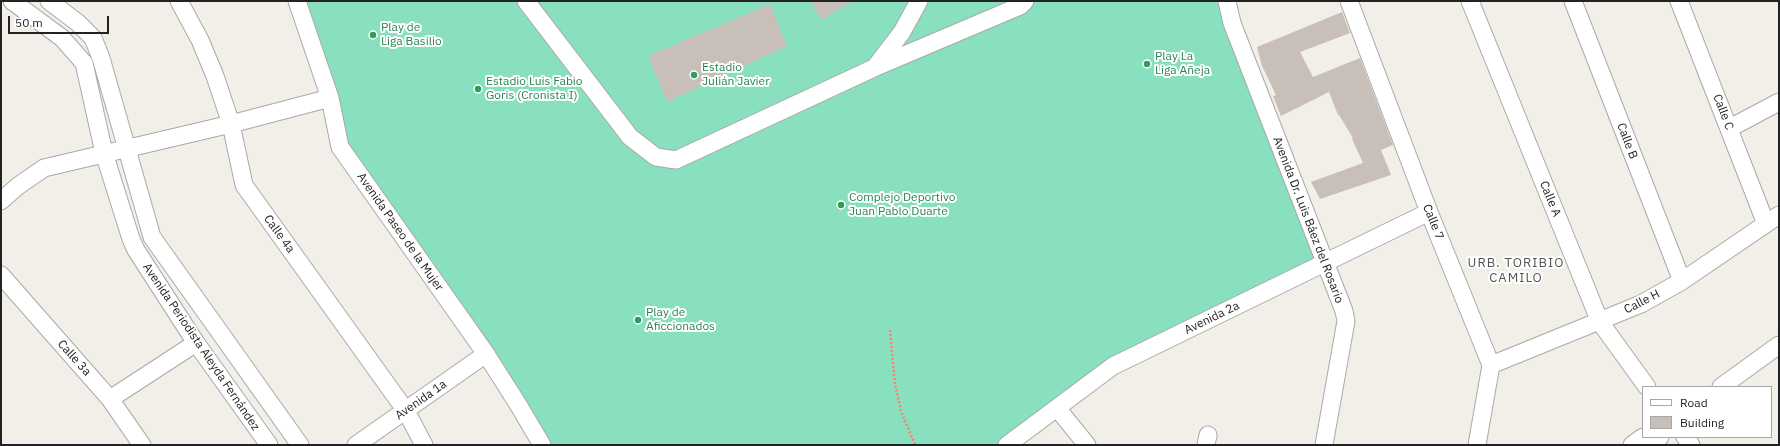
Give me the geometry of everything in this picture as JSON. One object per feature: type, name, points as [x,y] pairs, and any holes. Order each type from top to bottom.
[{"type":"street","name":"Avenida Periodista Aleyda Fernández","points":[[12,1],[62,38],[84,64],[104,153],[134,244],[143,263],[196,343],[268,445]]},
{"type":"street","name":"Avenida Periodista Aleyda Fernández","points":[[49,1],[78,23],[93,38],[101,58],[152,237],[300,445]]},
{"type":"street","name":"Calle 4a","points":[[179,1],[200,40],[215,76],[231,124],[244,185],[406,411],[424,445]]},
{"type":"street","name":"Avenida Paseo de la Mujer","points":[[297,1],[330,98],[340,147],[486,354],[520,406],[542,445]]},
{"type":"street","points":[[526,1],[630,137],[656,157],[676,160],[876,67],[1020,6],[1024,1]]},
{"type":"street","points":[[876,67],[902,32],[919,1]]},
{"type":"street","name":"Avenida Dr. Luis Báez del Rosario","points":[[1227,1],[1232,23],[1324,263],[1344,311],[1346,321],[1324,445]]},
{"type":"street","name":"Calle 7","points":[[1349,1],[1429,212],[1492,365]]},
{"type":"street","name":"Calle A","points":[[1470,1],[1600,322],[1647,386]]},
{"type":"street","name":"Calle B","points":[[1573,1],[1682,281]]},
{"type":"street","name":"Calle C","points":[[1679,1],[1730,128],[1772,220]]},
{"type":"street","points":[[1,201],[18,186],[44,168],[231,124],[330,98]]},
{"type":"street","points":[[1730,128],[1779,102]]},
{"type":"street","name":"Avenida 2a","points":[[1007,445],[1113,366],[1429,212]]},
{"type":"street","name":"Calle H","points":[[1492,365],[1641,304],[1682,281],[1772,220]]},
{"type":"street","name":"Calle 3a","points":[[1,275],[110,399],[142,445]]},
{"type":"street","points":[[110,399],[196,343]]},
{"type":"street","points":[[1722,386],[1779,345]]},
{"type":"street","name":"Avenida 1a","points":[[356,445],[486,354]]},
{"type":"street","points":[[1477,445],[1492,365]]},
{"type":"street","points":[[1057,408],[1087,445]]},
{"type":"street","points":[[1632,445],[1642,438]]},
{"type":"street","points":[[1650,445],[1659,438]]},
{"type":"path","points":[[890,330],[901,412],[915,445]]},
{"type":"green space","name":"Complejo Deportivo Juan Pablo Duarte","points":[[297,1],[1227,1],[1325,263],[1113,366],[1001,445],[542,445],[340,147]]},
{"type":"building","points":[[810,1],[853,1],[821,20]]},
{"type":"building","points":[[770,4],[787,46],[667,102],[648,56]]},
{"type":"building","points":[[1342,12],[1350,33],[1300,52],[1313,77],[1360,58],[1393,145],[1381,150],[1391,175],[1320,199],[1311,182],[1363,163],[1352,139],[1353,138],[1338,115],[1329,92],[1281,116],[1273,96],[1276,95],[1262,66],[1257,47]]},
{"type":"place","name":"Play de Liga Basilio","points":[[373,35]]},
{"type":"place","name":"Play La Liga Añeja","points":[[1147,64]]},
{"type":"place","name":"Estadio Julián Javier","points":[[694,75]]},
{"type":"place","name":"Estadio Luis Fabio Goris (Cronista I)","points":[[478,89]]},
{"type":"place","name":"Complejo Deportivo Juan Pablo Duarte","points":[[841,205]]},
{"type":"place","name":"Play de Aficcionados","points":[[638,320]]},
{"type":"district","name":"URB. TORIBIO CAMILO","points":[[1516,270]]}]
